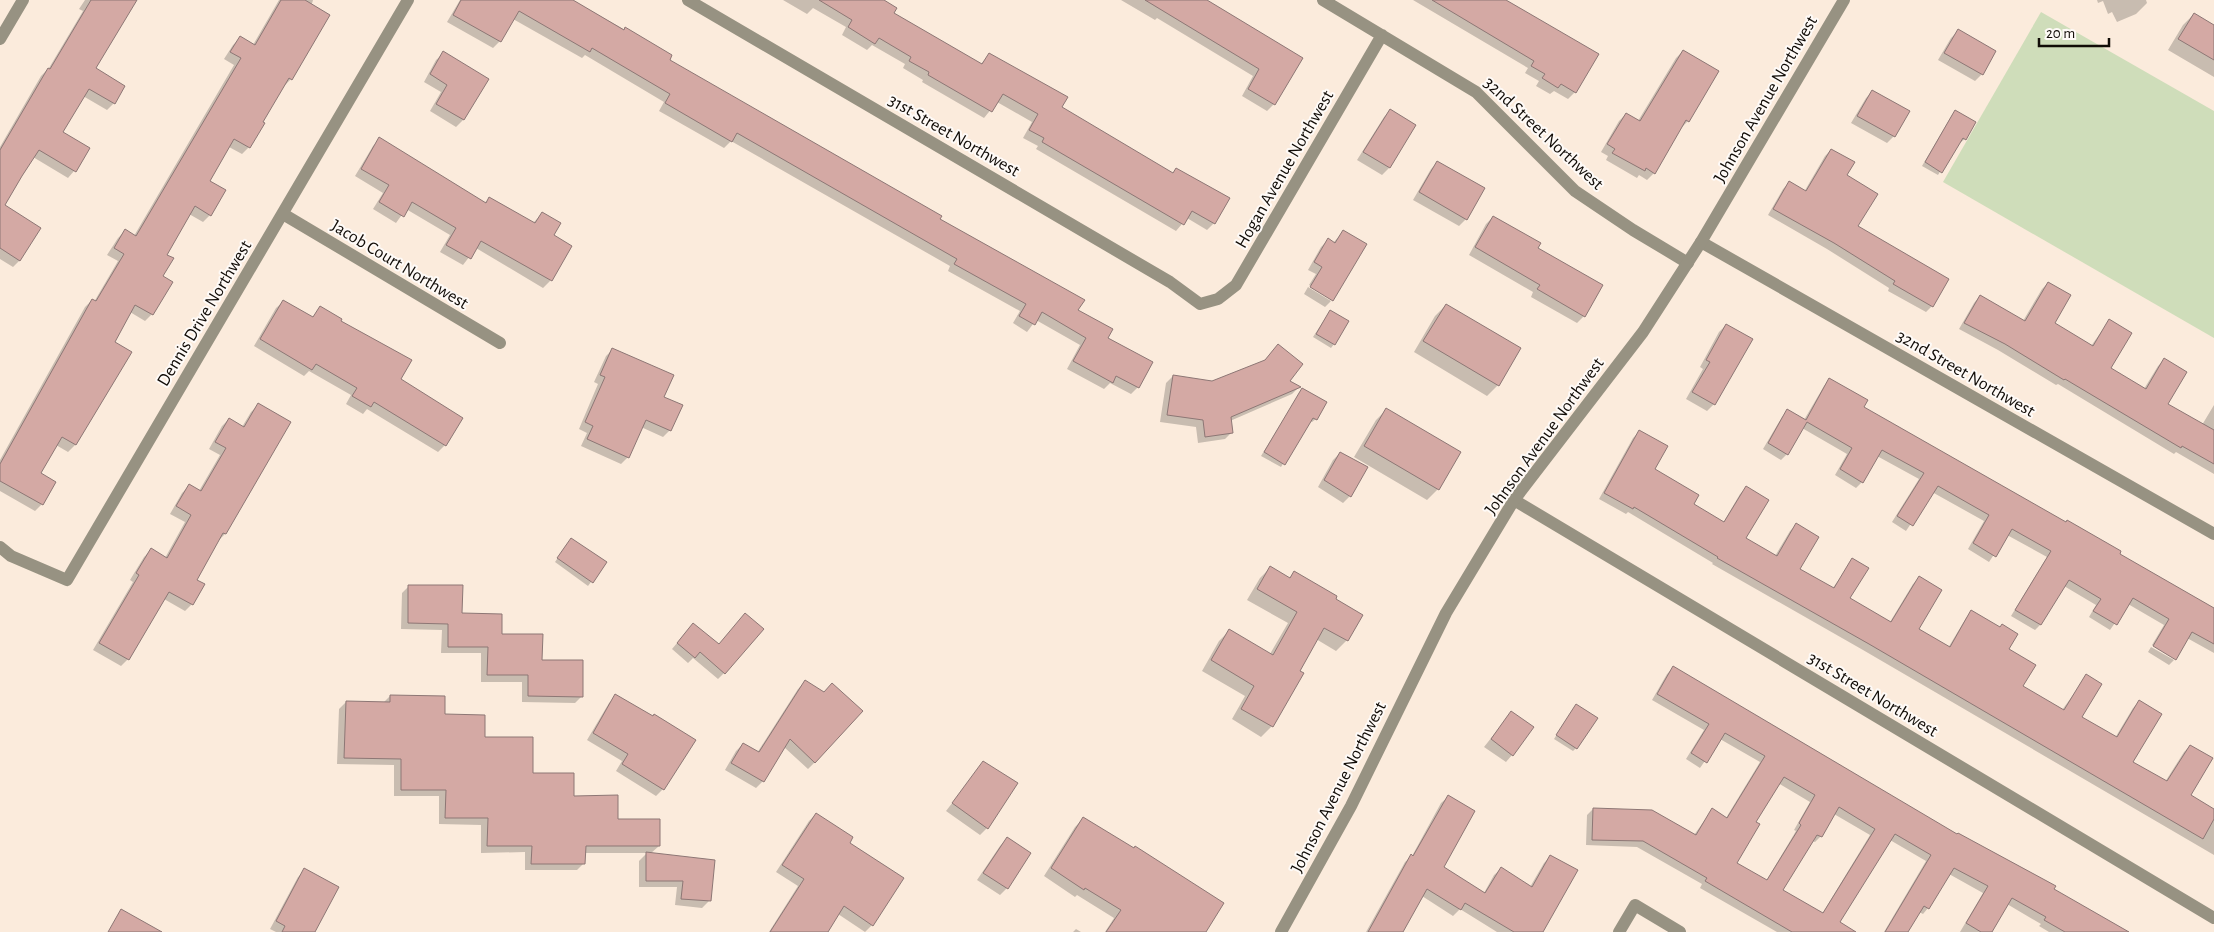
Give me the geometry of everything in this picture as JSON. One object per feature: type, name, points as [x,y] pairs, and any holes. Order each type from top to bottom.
[{"type":"street","points":[[0,39],[23,0]]},
{"type":"street","name":"Dennis Drive Northwest","points":[[0,547],[11,556],[66,580],[408,0]]},
{"type":"street","name":"31st Street Northwest","points":[[688,0],[1162,277],[1200,304]]},
{"type":"street","name":"32nd Street Northwest","points":[[1323,0],[1476,92],[1576,191],[1633,230],[1688,263]]},
{"type":"street","name":"Johnson Avenue Northwest","points":[[1281,932],[1351,806],[1442,620],[1514,500],[1643,332],[1701,242],[1844,0]]},
{"type":"street","name":"Hogan Avenue Northwest","points":[[1200,304],[1218,299],[1236,285],[1382,35]]},
{"type":"street","name":"Jacob Court Northwest","points":[[283,214],[500,343]]},
{"type":"street","name":"32nd Street Northwest","points":[[1701,242],[2214,534]]},
{"type":"street","name":"31st Street Northwest","points":[[1514,500],[2214,918]]},
{"type":"street","points":[[1619,932],[1635,905],[1680,932]]},
{"type":"green space","points":[[2041,12],[2214,111],[2214,338],[1943,182]]},
{"type":"building","points":[[91,0],[137,0],[96,68],[125,86],[115,104],[89,89],[63,132],[90,148],[76,172],[39,150],[22,176],[5,205],[41,228],[20,261],[0,248],[0,150]]},
{"type":"building","points":[[281,0],[305,0],[330,15],[292,80],[289,78],[250,148],[234,139],[210,181],[226,190],[211,216],[195,206],[167,255],[174,258],[163,276],[173,282],[153,315],[135,305],[115,342],[132,352],[76,445],[62,437],[41,473],[56,482],[43,505],[0,481],[0,464],[92,299],[96,301],[124,254],[114,248],[125,229],[136,236],[241,58],[230,52],[240,36],[255,45]]},
{"type":"building","points":[[461,0],[573,0],[624,30],[625,27],[672,55],[670,60],[942,216],[940,219],[1085,300],[1078,310],[1113,329],[1108,338],[1153,362],[1139,388],[1116,376],[1113,383],[1073,361],[1086,338],[1042,312],[1035,325],[1019,316],[1026,304],[954,264],[957,259],[737,133],[732,142],[665,103],[670,94],[592,48],[590,52],[519,11],[501,42],[453,15]]},
{"type":"building","points":[[819,0],[884,0],[897,8],[894,13],[982,64],[989,53],[1068,97],[1062,107],[1173,173],[1176,168],[1230,198],[1215,224],[1192,211],[1184,225],[1042,142],[1044,138],[1029,130],[1038,114],[1003,94],[992,112],[928,75],[929,72],[909,61],[911,57],[879,38],[875,44],[848,27],[852,20]]},
{"type":"building","points":[[1145,0],[1207,0],[1303,58],[1275,105],[1248,89],[1259,69]]},
{"type":"building","points":[[1432,0],[1506,0],[1599,54],[1576,93],[1561,84],[1558,88],[1542,78],[1545,74],[1531,66],[1534,61]]},
{"type":"building","points":[[2194,13],[2214,25],[2214,60],[2178,39]]},
{"type":"building","points":[[1958,29],[1996,51],[1983,75],[1944,53]]},
{"type":"building","points":[[1683,50],[1719,71],[1689,122],[1686,120],[1655,174],[1646,168],[1645,171],[1612,153],[1615,149],[1607,144],[1626,113],[1640,121]]},
{"type":"building","points":[[443,51],[489,79],[464,120],[436,104],[447,85],[430,74]]},
{"type":"building","points":[[1872,90],[1910,111],[1895,137],[1857,116]]},
{"type":"building","points":[[1390,109],[1416,125],[1390,168],[1363,152]]},
{"type":"building","points":[[1955,110],[1976,122],[1966,140],[1963,138],[1942,173],[1925,162]]},
{"type":"building","points":[[379,137],[486,203],[489,197],[535,223],[542,212],[561,223],[554,235],[572,246],[552,281],[481,241],[471,259],[446,245],[456,228],[412,202],[404,217],[379,202],[389,185],[361,169]]},
{"type":"building","points":[[1831,149],[1855,162],[1847,175],[1878,194],[1858,226],[1949,279],[1933,307],[1893,284],[1895,281],[1834,243],[1773,209],[1789,181],[1806,191]]},
{"type":"building","points":[[1437,161],[1485,188],[1467,220],[1419,192]]},
{"type":"building","points":[[1493,216],[1541,243],[1538,248],[1603,285],[1585,317],[1537,289],[1540,285],[1475,247]]},
{"type":"building","points":[[1343,230],[1367,244],[1333,301],[1310,287],[1322,267],[1314,262],[1328,238],[1335,243]]},
{"type":"building","points":[[2048,282],[2071,295],[2055,323],[2093,346],[2109,319],[2132,333],[2111,368],[2146,389],[2164,358],[2187,372],[2168,404],[2214,430],[2214,464],[2182,446],[2181,448],[2005,344],[1964,323],[1980,295],[2025,321]]},
{"type":"building","points":[[283,300],[313,317],[320,306],[342,319],[341,321],[412,360],[401,379],[463,418],[446,446],[374,402],[371,407],[352,396],[357,388],[316,364],[312,370],[260,339]]},
{"type":"building","points":[[1446,304],[1521,348],[1499,386],[1423,341]]},
{"type":"building","points":[[1330,310],[1349,321],[1335,345],[1316,334]]},
{"type":"building","points":[[1726,324],[1753,339],[1715,405],[1692,392],[1710,362],[1706,360]]},
{"type":"building","points":[[1278,344],[1303,364],[1290,381],[1301,387],[1231,417],[1233,433],[1205,437],[1203,420],[1167,415],[1173,375],[1212,381],[1265,360]]},
{"type":"building","points":[[612,348],[674,375],[664,397],[683,405],[671,431],[646,420],[629,458],[587,439],[593,426],[585,422],[605,377],[600,375]]},
{"type":"building","points":[[1829,378],[1868,400],[1864,407],[2066,522],[2067,520],[2121,551],[2120,554],[2214,608],[2214,644],[2192,632],[2176,660],[2153,646],[2169,619],[2133,598],[2117,625],[2093,611],[2101,599],[2069,580],[2041,625],[2015,610],[2051,551],[2012,529],[1996,557],[1973,543],[1989,515],[1938,486],[1913,526],[1897,516],[1924,473],[1882,450],[1863,483],[1840,469],[1852,448],[1807,422],[1788,455],[1768,443],[1787,409],[1806,420]]},
{"type":"building","points":[[1302,388],[1327,402],[1317,420],[1313,418],[1285,465],[1264,452]]},
{"type":"building","points":[[258,403],[291,422],[226,534],[223,533],[197,580],[205,584],[193,605],[169,592],[129,660],[99,643],[139,575],[136,573],[151,548],[167,558],[191,515],[176,506],[189,484],[201,491],[226,448],[215,442],[229,418],[244,427]]},
{"type":"building","points":[[1386,408],[1461,452],[1439,490],[1364,446]]},
{"type":"building","points":[[1639,430],[1668,446],[1655,469],[1699,495],[1694,504],[1724,522],[1746,486],[1769,500],[1746,538],[1777,556],[1796,523],[1819,537],[1800,569],[1834,588],[1852,558],[1869,568],[1850,598],[1891,622],[1919,576],[1942,590],[1919,629],[1950,647],[1971,610],[2000,627],[2002,624],[2018,634],[2009,649],[2036,665],[2023,686],[2064,710],[2086,674],[2102,684],[2082,717],[2117,737],[2139,700],[2162,714],[2133,762],[2167,781],[2190,745],[2213,758],[2191,795],[2214,809],[2214,819],[2203,839],[1869,644],[1717,558],[1634,507],[1633,509],[1604,493]]},
{"type":"building","points":[[1340,452],[1368,467],[1351,497],[1324,480]]},
{"type":"building","points":[[571,538],[607,562],[593,583],[557,558]]},
{"type":"building","points":[[1270,566],[1290,578],[1294,571],[1337,596],[1336,599],[1363,615],[1348,641],[1324,628],[1300,671],[1304,673],[1273,727],[1241,709],[1254,686],[1211,660],[1229,629],[1273,655],[1297,612],[1257,589]]},
{"type":"building","points":[[408,585],[463,585],[462,613],[502,614],[502,634],[543,634],[542,660],[583,660],[583,697],[528,696],[528,675],[487,675],[488,647],[448,647],[448,624],[408,623]]},
{"type":"building","points":[[745,613],[764,629],[725,674],[700,652],[695,658],[677,643],[693,623],[719,644]]},
{"type":"building","points":[[1673,666],[1957,834],[2056,886],[2054,889],[2129,932],[2065,932],[2044,920],[2046,917],[2012,898],[1992,932],[1981,932],[1966,923],[1988,886],[1954,868],[1929,909],[1924,906],[1908,932],[1885,932],[1931,855],[1895,834],[1840,922],[1856,932],[1792,932],[1705,881],[1707,878],[1643,841],[1592,840],[1593,808],[1652,810],[1696,835],[1712,808],[1727,818],[1765,756],[1725,733],[1707,763],[1691,753],[1709,724],[1657,694]],"holes":[[[1784,777],[1815,795],[1799,823],[1801,825],[1767,880],[1737,863],[1760,824],[1756,822]],[[1839,807],[1875,829],[1823,913],[1783,890],[1817,835],[1822,837]]]},
{"type":"building","points":[[805,680],[824,692],[832,683],[863,711],[815,763],[790,739],[764,782],[731,763],[743,743],[759,752]]},
{"type":"building","points":[[615,694],[653,716],[654,714],[696,740],[664,790],[622,764],[628,754],[593,733]]},
{"type":"building","points":[[390,695],[445,696],[445,714],[485,715],[485,737],[533,737],[533,773],[574,773],[574,796],[618,795],[618,819],[660,819],[660,846],[586,846],[585,864],[531,864],[532,846],[487,846],[488,818],[445,818],[446,790],[401,790],[401,759],[344,758],[346,701],[390,702]]},
{"type":"building","points":[[1576,704],[1598,718],[1577,749],[1556,735]]},
{"type":"building","points":[[1511,711],[1534,727],[1513,756],[1491,739]]},
{"type":"building","points":[[983,761],[1018,783],[988,829],[952,803]]},
{"type":"building","points":[[1448,795],[1475,811],[1444,867],[1485,893],[1501,867],[1532,887],[1550,855],[1578,870],[1543,932],[1514,932],[1465,903],[1461,910],[1427,889],[1403,932],[1368,932],[1411,854],[1413,856]]},
{"type":"building","points":[[816,813],[853,837],[850,843],[904,878],[873,926],[844,906],[828,932],[770,932],[804,879],[782,865]]},
{"type":"building","points":[[1083,817],[1134,848],[1135,846],[1224,903],[1206,932],[1106,932],[1121,910],[1085,888],[1084,890],[1051,868]]},
{"type":"building","points":[[1007,837],[1031,853],[1008,889],[983,873]]},
{"type":"building","points":[[646,852],[715,860],[711,901],[681,899],[683,881],[646,881]]},
{"type":"building","points":[[304,868],[339,887],[315,932],[282,932],[285,926],[276,921]]},
{"type":"building","points":[[121,909],[162,932],[108,932]]}]
